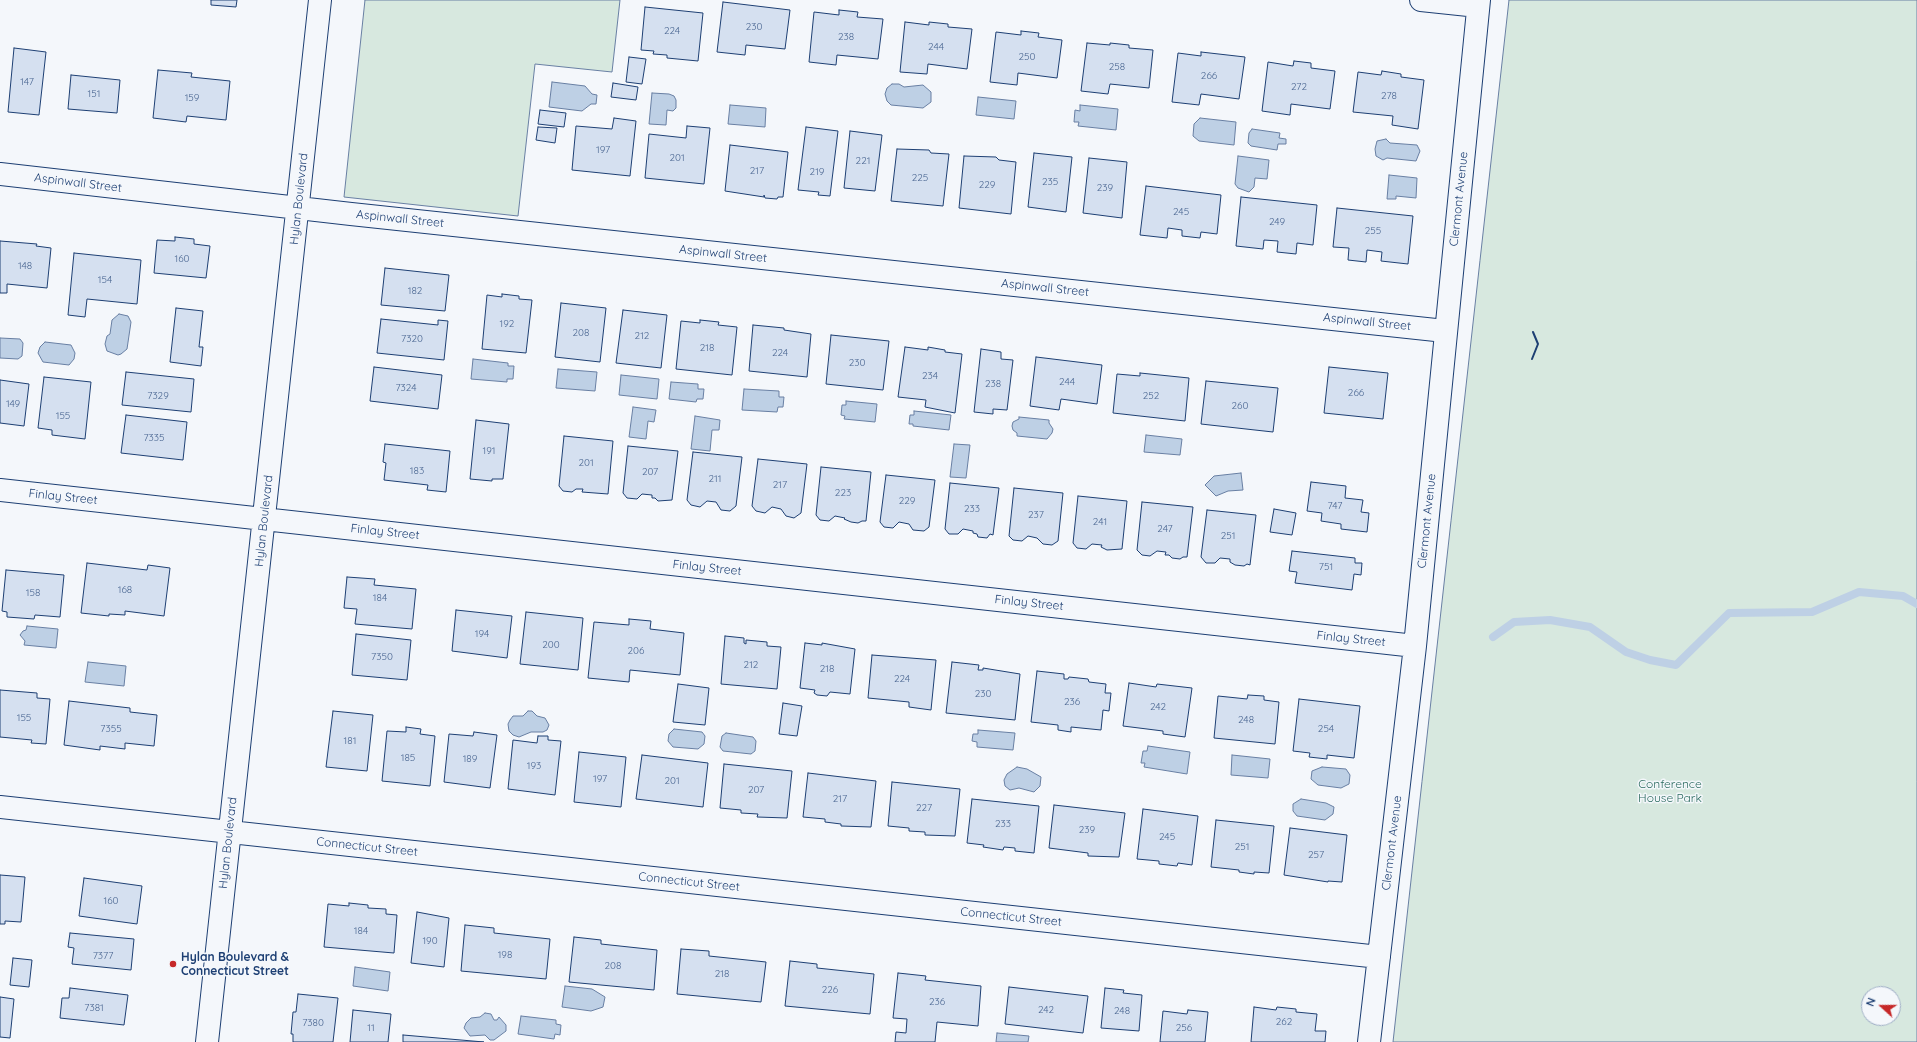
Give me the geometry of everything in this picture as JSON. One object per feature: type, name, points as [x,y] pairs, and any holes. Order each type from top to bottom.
[{"type":"street","name":"Hylan Boulevard","points":[[207,1042],[320,0]]},
{"type":"street","points":[[1420,0],[1478,3]]},
{"type":"street","name":"Clermont Avenue","points":[[1369,1042],[1414,646],[1478,3]]},
{"type":"street","name":"Aspinwall Street","points":[[0,174],[298,208],[1445,331]]},
{"type":"street","name":"Finlay Street","points":[[0,490],[1414,646]]},
{"type":"street","name":"Connecticut Street","points":[[0,807],[1379,958]]},
{"type":"green space","points":[[365,0],[620,0],[612,72],[535,64],[518,216],[344,197]]},
{"type":"green space","name":"Conference House Park","points":[[1509,0],[1917,0],[1917,1042],[1393,1042]]},
{"type":"water","points":[[552,82],[585,86],[592,94],[597,95],[596,104],[591,104],[582,111],[549,107]]},
{"type":"water","points":[[892,84],[899,84],[904,87],[923,85],[931,92],[931,102],[923,108],[891,105],[887,101],[885,94],[887,88]]},
{"type":"water","points":[[652,93],[669,94],[674,96],[676,100],[676,108],[673,111],[667,110],[666,125],[649,124]]},
{"type":"water","points":[[978,97],[1016,101],[1014,119],[976,115]]},
{"type":"water","points":[[730,105],[766,108],[765,127],[728,124]]},
{"type":"water","points":[[1080,105],[1118,109],[1116,130],[1078,126],[1079,122],[1074,122],[1075,110],[1080,111]]},
{"type":"water","points":[[1200,118],[1236,122],[1234,145],[1199,141],[1193,136],[1194,124]]},
{"type":"water","points":[[1252,129],[1280,133],[1279,138],[1286,139],[1286,144],[1278,144],[1277,150],[1251,146],[1248,143],[1249,133]]},
{"type":"water","points":[[1386,139],[1390,143],[1417,145],[1420,151],[1416,161],[1387,158],[1383,160],[1376,156],[1375,149],[1377,141]]},
{"type":"water","points":[[1238,156],[1269,160],[1267,179],[1255,178],[1254,187],[1249,192],[1238,188],[1235,184]]},
{"type":"water","points":[[1389,175],[1417,178],[1416,198],[1396,196],[1396,199],[1387,199]]},
{"type":"water","points":[[119,314],[128,316],[131,322],[127,349],[118,355],[107,351],[105,344],[107,336],[110,334],[112,320]]},
{"type":"water","points":[[0,338],[20,339],[23,343],[22,356],[18,359],[0,358]]},
{"type":"water","points":[[45,342],[71,345],[75,353],[74,359],[69,365],[43,362],[38,353],[40,347]]},
{"type":"water","points":[[473,359],[508,363],[508,366],[514,366],[513,379],[507,379],[507,382],[471,379]]},
{"type":"water","points":[[558,369],[597,372],[595,391],[556,388]]},
{"type":"water","points":[[621,375],[659,379],[657,399],[619,395]]},
{"type":"water","points":[[671,382],[698,384],[698,389],[704,389],[703,399],[697,399],[696,402],[669,399]]},
{"type":"water","points":[[744,389],[779,391],[779,397],[784,397],[783,407],[778,407],[777,412],[742,410]]},
{"type":"water","points":[[846,401],[877,404],[875,422],[844,419],[845,416],[841,415],[842,405],[846,405]]},
{"type":"water","points":[[633,407],[656,410],[654,422],[648,421],[646,439],[629,437]]},
{"type":"water","points":[[914,411],[951,415],[949,430],[913,426],[913,424],[909,424],[910,415],[914,415]]},
{"type":"water","points":[[695,416],[720,420],[719,430],[712,430],[710,451],[691,449]]},
{"type":"water","points":[[1019,417],[1049,420],[1049,423],[1053,429],[1052,433],[1047,439],[1017,436],[1017,433],[1013,430],[1012,426],[1013,422],[1019,419]]},
{"type":"water","points":[[1146,435],[1182,439],[1180,455],[1144,452]]},
{"type":"water","points":[[954,444],[970,445],[966,478],[950,477]]},
{"type":"water","points":[[1241,473],[1243,490],[1228,491],[1216,496],[1205,485],[1214,476]]},
{"type":"water","points":[[27,626],[58,629],[56,648],[24,645],[25,641],[20,635],[26,630]]},
{"type":"water","points":[[88,662],[126,666],[124,686],[85,682]]},
{"type":"water","points":[[528,711],[532,711],[537,716],[545,718],[549,725],[547,730],[543,732],[531,732],[519,737],[513,735],[509,731],[508,724],[510,720],[513,716],[523,716]]},
{"type":"water","points":[[674,729],[702,732],[705,736],[704,744],[698,749],[673,747],[668,741],[669,734]]},
{"type":"water","points":[[978,730],[1015,733],[1013,750],[977,747],[977,742],[972,741],[973,734],[978,734]]},
{"type":"water","points":[[726,733],[753,737],[756,741],[755,751],[751,754],[723,751],[720,747],[722,736]]},
{"type":"water","points":[[1148,746],[1190,752],[1187,774],[1144,767],[1145,763],[1141,763],[1143,751],[1147,751]]},
{"type":"water","points":[[1232,755],[1270,759],[1268,778],[1231,775]]},
{"type":"water","points":[[1017,767],[1027,769],[1041,777],[1040,786],[1034,792],[1019,788],[1010,790],[1005,786],[1004,780],[1007,774]]},
{"type":"water","points":[[1322,767],[1346,769],[1350,775],[1349,784],[1341,788],[1318,785],[1311,779],[1312,771]]},
{"type":"water","points":[[1301,799],[1326,803],[1334,807],[1333,814],[1325,820],[1297,816],[1293,811],[1293,804]]},
{"type":"water","points":[[355,967],[390,972],[388,991],[353,986]]},
{"type":"water","points":[[565,986],[592,989],[605,997],[603,1007],[591,1011],[562,1007]]},
{"type":"water","points":[[485,1013],[491,1014],[494,1020],[497,1020],[499,1017],[506,1025],[506,1031],[494,1040],[490,1040],[485,1035],[470,1036],[464,1028],[466,1023],[471,1018],[480,1017]]},
{"type":"water","points":[[521,1016],[556,1020],[556,1024],[561,1025],[560,1035],[555,1034],[554,1039],[518,1034]]},
{"type":"water","points":[[997,1033],[1029,1036],[1028,1042],[996,1042]]},
{"type":"building","points":[[211,0],[237,0],[236,7],[211,5]]},
{"type":"building","points":[[723,2],[790,10],[785,49],[746,45],[745,55],[717,52]]},
{"type":"building","points":[[645,7],[703,13],[698,61],[667,58],[667,55],[653,54],[654,51],[641,50]]},
{"type":"building","points":[[839,10],[858,12],[857,17],[883,19],[878,59],[837,55],[836,65],[809,62],[814,12],[839,15]]},
{"type":"building","points":[[905,22],[929,25],[929,22],[948,24],[948,27],[972,29],[967,69],[928,64],[927,74],[900,72]]},
{"type":"building","points":[[1021,31],[1039,33],[1038,37],[1062,40],[1057,78],[1018,73],[1017,85],[990,82],[996,32],[1021,35]]},
{"type":"building","points":[[1087,43],[1129,45],[1129,48],[1153,50],[1149,88],[1110,84],[1108,94],[1081,91]]},
{"type":"building","points":[[14,48],[46,52],[39,115],[8,112]]},
{"type":"building","points":[[1201,52],[1245,57],[1239,99],[1201,94],[1199,105],[1172,102],[1178,53],[1201,56]]},
{"type":"building","points":[[629,57],[646,59],[642,84],[626,82]]},
{"type":"building","points":[[1294,61],[1311,63],[1311,68],[1335,71],[1330,109],[1291,104],[1290,115],[1262,111],[1268,62],[1293,66]]},
{"type":"building","points":[[158,70],[192,73],[191,77],[230,81],[226,120],[187,116],[186,122],[153,118]]},
{"type":"building","points":[[1382,71],[1401,74],[1401,77],[1424,80],[1418,129],[1392,125],[1393,116],[1353,112],[1358,72],[1381,75]]},
{"type":"building","points":[[71,75],[120,80],[117,113],[68,109]]},
{"type":"building","points":[[613,83],[638,87],[636,100],[611,97]]},
{"type":"building","points":[[540,110],[566,113],[564,127],[538,124]]},
{"type":"building","points":[[614,118],[636,121],[630,176],[572,170],[576,126],[612,129]]},
{"type":"building","points":[[687,126],[710,128],[704,184],[645,178],[649,134],[686,138]]},
{"type":"building","points":[[538,127],[557,128],[555,143],[536,140]]},
{"type":"building","points":[[806,127],[838,131],[830,196],[818,195],[819,192],[798,190]]},
{"type":"building","points":[[850,131],[882,135],[875,191],[844,188]]},
{"type":"building","points":[[730,145],[788,152],[783,197],[778,197],[777,199],[765,198],[764,195],[764,197],[725,191]]},
{"type":"building","points":[[897,149],[929,150],[931,153],[949,154],[943,206],[891,201]]},
{"type":"building","points":[[1034,153],[1072,157],[1066,212],[1028,207]]},
{"type":"building","points":[[964,156],[996,157],[999,160],[1016,162],[1011,214],[959,208]]},
{"type":"building","points":[[1089,158],[1127,162],[1122,218],[1083,213]]},
{"type":"building","points":[[1146,186],[1221,195],[1217,234],[1201,232],[1200,238],[1182,236],[1182,230],[1168,228],[1167,238],[1140,235]]},
{"type":"building","points":[[1241,197],[1317,205],[1313,245],[1297,243],[1296,254],[1277,252],[1278,241],[1264,240],[1263,249],[1236,246]]},
{"type":"building","points":[[1337,208],[1413,216],[1408,264],[1381,261],[1382,252],[1367,250],[1366,262],[1348,260],[1349,248],[1333,247]]},
{"type":"building","points":[[175,237],[194,239],[194,244],[210,246],[206,278],[154,273],[157,240],[175,241]]},
{"type":"building","points":[[0,241],[37,244],[36,246],[51,248],[47,288],[7,284],[7,293],[0,293]]},
{"type":"building","points":[[74,253],[141,260],[137,304],[87,299],[85,317],[68,315]]},
{"type":"building","points":[[385,268],[449,275],[445,311],[381,305]]},
{"type":"building","points":[[502,294],[519,296],[519,299],[532,300],[526,353],[482,349],[487,295],[502,297]]},
{"type":"building","points":[[561,303],[606,308],[600,362],[555,357]]},
{"type":"building","points":[[176,308],[203,311],[199,347],[203,347],[201,366],[170,362]]},
{"type":"building","points":[[623,310],[667,315],[661,368],[616,363]]},
{"type":"building","points":[[381,319],[438,325],[438,320],[448,321],[444,360],[377,353]]},
{"type":"building","points":[[700,320],[719,322],[718,325],[737,327],[732,375],[676,369],[681,321],[700,323]]},
{"type":"building","points":[[753,325],[784,328],[784,330],[811,334],[807,377],[749,371]]},
{"type":"building","points":[[831,335],[889,341],[883,390],[826,384]]},
{"type":"building","points":[[905,347],[928,350],[928,347],[945,350],[945,352],[962,354],[955,413],[925,407],[926,400],[898,397]]},
{"type":"building","points":[[981,349],[1001,352],[1001,359],[1013,360],[1007,410],[993,409],[993,414],[974,412]]},
{"type":"building","points":[[1036,357],[1102,365],[1097,404],[1061,399],[1059,410],[1030,406]]},
{"type":"building","points":[[374,367],[442,375],[438,409],[370,401]]},
{"type":"building","points":[[1329,367],[1388,373],[1383,419],[1324,413]]},
{"type":"building","points":[[126,372],[194,379],[191,412],[122,405]]},
{"type":"building","points":[[1140,373],[1189,378],[1185,421],[1113,413],[1117,374],[1140,376]]},
{"type":"building","points":[[44,377],[91,382],[85,439],[52,435],[52,430],[38,428]]},
{"type":"building","points":[[0,380],[29,384],[24,426],[0,423]]},
{"type":"building","points":[[1206,381],[1278,388],[1273,432],[1201,424]]},
{"type":"building","points":[[126,415],[187,422],[183,460],[121,453]]},
{"type":"building","points":[[476,420],[509,424],[503,479],[492,479],[492,481],[470,479]]},
{"type":"building","points":[[564,436],[613,441],[608,494],[582,492],[583,489],[576,489],[572,492],[563,491],[559,486]]},
{"type":"building","points":[[385,444],[450,451],[446,492],[427,490],[428,485],[384,480],[386,463],[383,462]]},
{"type":"building","points":[[628,446],[678,451],[672,500],[658,501],[655,498],[652,498],[652,495],[642,494],[637,499],[627,498],[623,493]]},
{"type":"building","points":[[693,452],[742,457],[736,506],[730,511],[721,510],[716,502],[707,501],[700,507],[691,505],[687,500]]},
{"type":"building","points":[[758,459],[807,464],[801,513],[794,518],[786,516],[781,509],[772,507],[765,513],[756,511],[752,506]]},
{"type":"building","points":[[821,467],[871,472],[866,521],[858,523],[851,522],[844,519],[845,518],[835,516],[829,521],[820,520],[816,515]]},
{"type":"building","points":[[886,475],[935,480],[929,527],[924,531],[913,530],[909,524],[899,522],[893,528],[884,527],[880,522]]},
{"type":"building","points":[[1311,482],[1346,486],[1345,498],[1363,500],[1361,512],[1369,513],[1367,532],[1341,529],[1341,524],[1321,521],[1322,513],[1307,511]]},
{"type":"building","points":[[950,483],[999,488],[993,535],[990,534],[987,538],[978,537],[977,534],[973,533],[973,531],[963,529],[958,534],[949,534],[945,529]]},
{"type":"building","points":[[1014,488],[1063,493],[1058,541],[1052,545],[1043,544],[1037,538],[1028,536],[1022,541],[1013,540],[1009,536]]},
{"type":"building","points":[[1078,496],[1127,501],[1122,549],[1107,550],[1101,547],[1102,545],[1092,544],[1086,549],[1077,548],[1073,543]]},
{"type":"building","points":[[1142,502],[1193,507],[1187,557],[1180,559],[1172,558],[1169,555],[1165,555],[1166,552],[1157,551],[1150,556],[1142,555],[1137,550]]},
{"type":"building","points":[[1274,509],[1296,513],[1292,535],[1270,532]]},
{"type":"building","points":[[1207,510],[1256,515],[1250,565],[1235,565],[1230,562],[1230,559],[1220,558],[1215,563],[1206,563],[1201,557]]},
{"type":"building","points":[[1292,551],[1355,558],[1355,563],[1362,563],[1361,575],[1354,574],[1352,590],[1295,583],[1297,572],[1289,571]]},
{"type":"building","points":[[87,563],[147,570],[148,565],[170,568],[164,616],[125,611],[125,615],[109,614],[109,616],[81,613]]},
{"type":"building","points":[[6,570],[64,575],[60,617],[35,615],[34,619],[7,617],[7,612],[2,611]]},
{"type":"building","points":[[347,577],[375,579],[374,585],[416,589],[412,629],[355,624],[357,609],[344,608]]},
{"type":"building","points":[[456,610],[512,616],[507,658],[452,651]]},
{"type":"building","points":[[526,612],[583,618],[578,670],[520,664]]},
{"type":"building","points":[[629,619],[651,621],[650,629],[684,633],[680,675],[630,670],[629,682],[588,678],[594,622],[629,625]]},
{"type":"building","points":[[356,634],[411,640],[407,680],[352,675]]},
{"type":"building","points":[[725,636],[744,638],[744,643],[746,644],[746,640],[767,642],[767,646],[781,647],[777,689],[721,684]]},
{"type":"building","points":[[805,643],[822,645],[822,643],[855,649],[850,694],[830,692],[827,696],[817,695],[814,693],[815,690],[800,688]]},
{"type":"building","points":[[872,655],[936,660],[931,710],[909,707],[909,702],[868,698]]},
{"type":"building","points":[[952,662],[979,665],[978,670],[983,670],[983,668],[1020,674],[1015,720],[946,713]]},
{"type":"building","points":[[1037,671],[1064,674],[1064,679],[1068,679],[1069,677],[1088,679],[1089,682],[1106,684],[1105,693],[1111,693],[1109,711],[1103,710],[1101,730],[1071,727],[1071,732],[1058,730],[1058,725],[1031,722]]},
{"type":"building","points":[[1129,683],[1156,687],[1157,684],[1192,688],[1185,737],[1163,734],[1163,731],[1123,726]]},
{"type":"building","points":[[678,684],[709,688],[705,725],[673,722]]},
{"type":"building","points":[[0,690],[37,693],[37,698],[50,699],[46,744],[31,743],[32,740],[0,737]]},
{"type":"building","points":[[1248,695],[1264,696],[1264,700],[1279,702],[1275,744],[1214,738],[1218,696],[1247,699]]},
{"type":"building","points":[[1299,699],[1360,706],[1354,758],[1327,755],[1327,759],[1309,757],[1310,753],[1293,751]]},
{"type":"building","points":[[69,701],[130,708],[130,712],[157,715],[154,746],[125,743],[125,749],[100,746],[100,750],[64,745]]},
{"type":"building","points":[[783,703],[802,706],[797,736],[779,734]]},
{"type":"building","points":[[333,711],[373,715],[367,771],[326,767]]},
{"type":"building","points":[[406,727],[421,729],[420,734],[435,736],[430,786],[382,781],[387,731],[406,732]]},
{"type":"building","points":[[474,732],[497,735],[490,788],[444,782],[449,734],[473,736]]},
{"type":"building","points":[[538,736],[548,736],[548,740],[561,741],[555,795],[508,789],[513,740],[537,743]]},
{"type":"building","points":[[579,752],[626,757],[621,807],[574,802]]},
{"type":"building","points":[[642,755],[708,763],[703,807],[636,799]]},
{"type":"building","points":[[724,764],[792,771],[787,818],[757,817],[758,814],[741,813],[741,810],[720,808]]},
{"type":"building","points":[[808,773],[876,781],[871,827],[841,826],[841,824],[825,822],[825,819],[803,817]]},
{"type":"building","points":[[892,782],[960,789],[955,836],[925,835],[925,832],[909,831],[909,828],[888,826]]},
{"type":"building","points":[[972,799],[1039,806],[1034,853],[1015,851],[1015,848],[1004,847],[1003,850],[983,847],[984,845],[967,843]]},
{"type":"building","points":[[1054,805],[1125,813],[1119,857],[1088,856],[1088,853],[1049,848]]},
{"type":"building","points":[[1143,809],[1198,816],[1192,865],[1178,863],[1177,866],[1159,864],[1159,861],[1137,859]]},
{"type":"building","points":[[1216,820],[1274,826],[1269,873],[1254,872],[1254,874],[1239,872],[1239,870],[1211,867]]},
{"type":"building","points":[[1290,828],[1347,835],[1342,882],[1328,882],[1284,875]]},
{"type":"building","points":[[0,875],[25,877],[21,922],[5,921],[5,924],[0,924]]},
{"type":"building","points":[[84,878],[142,886],[137,924],[79,916]]},
{"type":"building","points":[[349,903],[368,905],[368,908],[386,909],[386,914],[397,915],[394,953],[324,947],[328,904],[349,906]]},
{"type":"building","points":[[417,912],[449,918],[444,967],[411,963]]},
{"type":"building","points":[[465,925],[494,928],[494,933],[550,939],[546,979],[461,971]]},
{"type":"building","points":[[70,933],[134,939],[131,970],[72,964],[74,948],[68,947]]},
{"type":"building","points":[[574,937],[601,940],[601,944],[657,950],[654,990],[569,982]]},
{"type":"building","points":[[681,949],[709,951],[709,956],[766,962],[761,1002],[677,994]]},
{"type":"building","points":[[13,958],[32,960],[29,987],[10,985]]},
{"type":"building","points":[[790,961],[817,964],[817,968],[874,974],[870,1014],[785,1006]]},
{"type":"building","points":[[898,973],[926,976],[925,980],[981,986],[978,1026],[937,1022],[935,1042],[895,1042],[896,1032],[906,1033],[907,1019],[893,1018]]},
{"type":"building","points":[[1009,987],[1088,996],[1083,1033],[1005,1024]]},
{"type":"building","points":[[70,988],[128,995],[124,1025],[60,1018],[62,998],[69,998]]},
{"type":"building","points":[[1105,988],[1124,990],[1123,993],[1142,995],[1139,1031],[1101,1028]]},
{"type":"building","points":[[298,994],[338,998],[333,1042],[293,1042],[293,1034],[291,1034],[293,1012],[296,1012]]},
{"type":"building","points":[[0,997],[14,999],[10,1038],[0,1037]]},
{"type":"building","points":[[1254,1007],[1276,1010],[1277,1007],[1296,1009],[1296,1012],[1317,1014],[1315,1031],[1326,1031],[1325,1042],[1251,1042]]},
{"type":"building","points":[[353,1010],[391,1014],[388,1042],[350,1042]]},
{"type":"building","points":[[1188,1010],[1208,1012],[1205,1042],[1160,1042],[1163,1011],[1187,1014]]},
{"type":"building","points":[[403,1035],[484,1042],[403,1042]]},
{"type":"waterway","points":[[1493,637],[1514,622],[1550,620],[1590,627],[1626,652],[1650,660],[1676,665],[1729,613],[1812,612],[1859,592],[1903,596],[1917,604]]},
{"type":"wall","points":[[1532,359],[1538,344],[1533,332]]},
{"type":"place","name":"Hylan Boulevard & Connecticut Street","points":[[173,964]]}]
